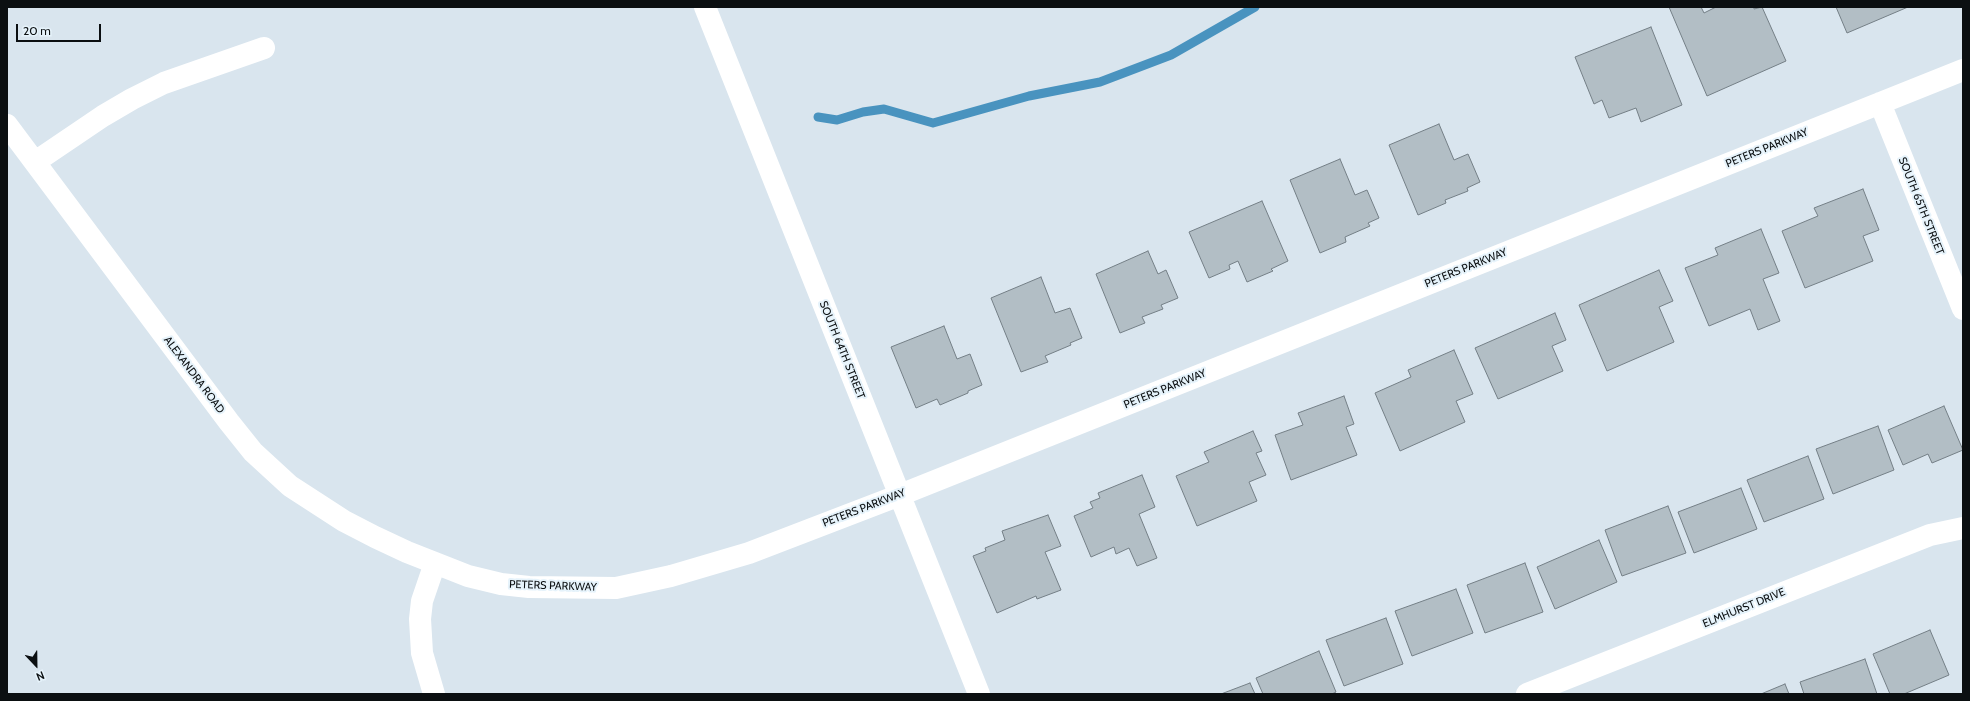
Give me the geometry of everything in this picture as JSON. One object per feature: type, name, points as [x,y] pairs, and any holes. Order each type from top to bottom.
[{"type":"street","name":"SOUTH 64TH STREET","points":[[705,7],[979,694]]},
{"type":"street","points":[[35,162],[84,128],[132,99],[170,81],[264,48]]},
{"type":"street","name":"PETERS PARKWAY","points":[[435,563],[468,576],[502,584],[554,588],[616,588],[671,576],[749,553],[900,495],[1963,70]]},
{"type":"street","name":"SOUTH 65TH STREET","points":[[1880,103],[1963,309]]},
{"type":"street","name":"ALEXANDRA ROAD","points":[[7,125],[229,422],[271,470],[290,486],[344,521],[407,552],[435,563]]},
{"type":"street","name":"ELMHURST DRIVE","points":[[1527,694],[1930,535],[1963,528]]},
{"type":"street","points":[[434,694],[422,653],[420,618],[422,601],[435,563]]},
{"type":"building","points":[[1669,7],[1701,7],[1704,13],[1716,7],[1754,7],[1754,9],[1762,7],[1786,61],[1707,96]]},
{"type":"building","points":[[1836,7],[1908,7],[1847,33]]},
{"type":"building","points":[[1651,27],[1682,105],[1641,122],[1636,108],[1609,118],[1602,100],[1594,104],[1575,57]]},
{"type":"building","points":[[1439,124],[1454,160],[1468,154],[1480,182],[1467,188],[1468,191],[1445,200],[1446,203],[1418,215],[1389,145]]},
{"type":"building","points":[[1340,159],[1355,195],[1367,190],[1379,218],[1368,223],[1370,226],[1345,237],[1346,242],[1320,253],[1290,180]]},
{"type":"building","points":[[1863,189],[1879,230],[1863,236],[1873,261],[1805,288],[1782,231],[1818,216],[1814,208]]},
{"type":"building","points":[[1262,201],[1288,261],[1271,269],[1273,271],[1247,282],[1238,261],[1229,265],[1230,269],[1209,278],[1189,232]]},
{"type":"building","points":[[1761,229],[1779,273],[1763,279],[1780,321],[1758,330],[1750,309],[1709,326],[1685,268],[1718,255],[1715,248]]},
{"type":"building","points":[[1148,251],[1158,274],[1166,270],[1178,298],[1161,305],[1163,309],[1142,317],[1145,323],[1120,333],[1096,274]]},
{"type":"building","points":[[1659,270],[1673,301],[1659,307],[1674,342],[1607,371],[1579,305]]},
{"type":"building","points":[[1041,277],[1055,313],[1070,308],[1082,338],[1070,343],[1071,345],[1045,356],[1048,362],[1021,372],[991,298]]},
{"type":"building","points":[[1555,313],[1566,340],[1552,346],[1563,371],[1498,399],[1475,348]]},
{"type":"building","points":[[944,326],[957,359],[970,354],[982,385],[968,391],[968,393],[940,405],[937,399],[916,408],[891,347]]},
{"type":"building","points":[[1454,350],[1473,394],[1456,401],[1465,422],[1400,451],[1375,393],[1411,377],[1408,370]]},
{"type":"building","points":[[1344,396],[1354,424],[1346,427],[1357,455],[1291,480],[1275,435],[1303,425],[1298,413]]},
{"type":"building","points":[[1944,406],[1963,450],[1932,463],[1928,454],[1903,465],[1888,430]]},
{"type":"building","points":[[1878,426],[1894,470],[1833,494],[1816,449]]},
{"type":"building","points":[[1253,431],[1262,451],[1256,453],[1266,475],[1249,482],[1257,501],[1197,526],[1176,476],[1209,462],[1204,452]]},
{"type":"building","points":[[1808,456],[1824,499],[1764,522],[1747,480]]},
{"type":"building","points":[[1142,475],[1155,507],[1139,514],[1157,558],[1137,566],[1129,548],[1116,554],[1114,547],[1091,557],[1074,516],[1093,508],[1090,502],[1100,498],[1098,493]]},
{"type":"building","points":[[1741,488],[1757,529],[1694,553],[1678,512]]},
{"type":"building","points":[[1668,506],[1686,553],[1622,576],[1605,530]]},
{"type":"building","points":[[1048,515],[1061,546],[1045,552],[1061,590],[1037,599],[1036,596],[997,613],[973,556],[986,551],[985,548],[1005,540],[1002,531]]},
{"type":"building","points":[[1599,540],[1617,582],[1555,609],[1537,567]]},
{"type":"building","points":[[1525,563],[1543,612],[1485,633],[1467,585]]},
{"type":"building","points":[[1456,589],[1473,633],[1412,656],[1395,611]]},
{"type":"building","points":[[1386,618],[1403,664],[1344,686],[1326,640]]},
{"type":"building","points":[[1930,630],[1949,675],[1904,694],[1890,694],[1873,654]]},
{"type":"building","points":[[1319,651],[1336,692],[1332,694],[1263,694],[1256,678]]},
{"type":"building","points":[[1865,659],[1877,694],[1804,694],[1800,682]]},
{"type":"building","points":[[1250,683],[1255,694],[1221,694]]},
{"type":"building","points":[[1785,684],[1789,694],[1761,694]]},
{"type":"waterway","points":[[818,117],[837,120],[863,112],[884,109],[933,123],[1029,96],[1100,82],[1171,55],[1255,7]]}]
